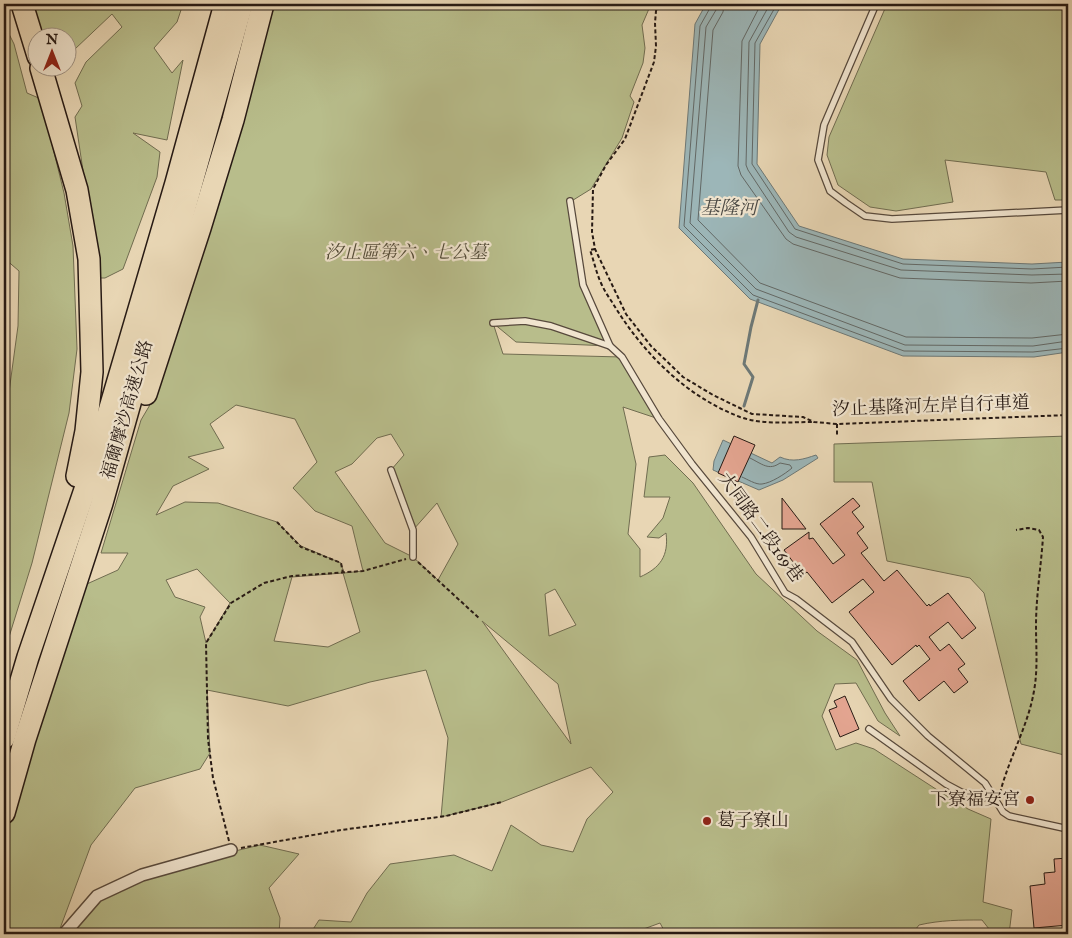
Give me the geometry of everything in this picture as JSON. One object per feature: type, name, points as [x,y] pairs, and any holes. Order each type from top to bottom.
[{"type":"highway","name":"福爾摩沙高速公路","points":[[4,738],[28,657],[93,466],[173,193],[225,4]]},
{"type":"highway","name":"福爾摩沙高速公路","points":[[4,813],[28,730],[102,503],[242,4]]},
{"type":"highway","points":[[114,458],[131,434],[152,377],[230,129],[263,4]]},
{"type":"highway","points":[[22,7],[29,28]]},
{"type":"highway","points":[[44,78],[77,190],[89,259],[92,372],[86,431],[72,497],[67,544]]},
{"type":"street","points":[[64,934],[97,896],[142,875],[231,850]]},
{"type":"lane","points":[[876,4],[824,126],[818,160],[830,190],[865,216],[892,219],[1068,210]]},
{"type":"lane","points":[[570,202],[583,285],[610,346]]},
{"type":"lane","points":[[493,323],[525,321],[551,326],[610,346]]},
{"type":"lane","name":"大同路二段169巷","points":[[610,346],[622,358],[659,419],[686,456],[751,537],[785,593],[796,599],[852,642],[890,700],[928,736],[985,782],[992,796],[1008,816],[1068,829]]},
{"type":"lane","points":[[391,470],[413,530],[413,558]]},
{"type":"lane","points":[[869,729],[946,784],[962,792],[984,798],[992,796]]},
{"type":"path","name":"汐止基隆河左岸自行車道","points":[[659,4],[654,23],[656,46],[654,62],[625,139],[606,165],[593,189],[592,232],[595,249],[626,314],[651,346],[683,377],[713,396],[752,414],[803,417],[814,422],[837,424],[1068,415]]},
{"type":"path","points":[[595,249],[590,250],[601,283],[621,317],[645,348],[674,378],[702,398],[741,417],[768,422],[814,422]]},
{"type":"path","points":[[837,424],[837,437]]},
{"type":"path","points":[[277,522],[301,546],[340,563],[344,573]]},
{"type":"path","points":[[997,802],[1005,774],[1025,723],[1034,691],[1037,655],[1036,625],[1043,538],[1039,530],[1028,528],[1016,530]]},
{"type":"path","points":[[480,619],[413,558],[363,571],[292,576],[264,583],[231,604],[206,643],[208,739],[213,778],[231,850],[341,830],[446,816],[502,802]]},
{"type":"green space","points":[[25,4],[183,4],[177,22],[154,48],[172,73],[183,60],[167,140],[133,133],[160,152],[157,177],[123,269],[105,278],[99,278],[75,117],[82,106],[75,83],[86,62],[122,27],[112,14],[78,46],[78,28],[38,28]]},
{"type":"green space","name":"汐止區第六、七公墓","points":[[274,4],[651,4],[642,25],[645,48],[643,63],[630,96],[634,102],[622,138],[591,189],[570,202],[583,285],[610,346],[516,342],[493,323],[503,354],[622,357],[659,419],[623,407],[636,464],[628,534],[640,549],[640,577],[658,565],[666,548],[666,533],[659,538],[647,537],[663,518],[670,497],[644,497],[649,457],[665,455],[693,483],[756,574],[817,631],[857,660],[885,713],[900,736],[878,721],[856,683],[835,684],[822,716],[836,750],[856,743],[874,749],[968,809],[991,819],[983,902],[1012,910],[1009,934],[993,934],[982,920],[927,923],[919,925],[912,934],[666,934],[660,923],[630,934],[310,934],[319,920],[351,922],[367,893],[390,864],[454,855],[492,871],[511,825],[541,845],[573,852],[587,819],[613,792],[591,767],[502,802],[441,817],[448,738],[426,670],[370,682],[288,706],[207,690],[210,753],[200,769],[135,788],[91,845],[58,934],[4,934],[4,820],[69,592],[118,570],[128,553],[101,553],[141,420],[154,398],[214,211]],"holes":[[[236,405],[295,419],[317,462],[293,488],[315,511],[352,526],[363,571],[344,573],[341,563],[301,546],[277,522],[218,503],[185,502],[156,515],[173,486],[209,469],[188,457],[224,448],[210,424]],[[391,434],[404,455],[391,470],[413,530],[437,503],[458,544],[438,580],[413,557],[385,543],[335,472],[352,464],[377,438]],[[197,569],[230,603],[206,643],[200,617],[205,607],[175,597],[166,580]],[[343,573],[360,632],[328,647],[274,641],[292,577]],[[555,589],[576,625],[549,636],[545,594]],[[482,621],[558,684],[571,744]]]},
{"type":"green space","points":[[887,4],[996,4],[1003,8],[1005,4],[1068,4],[1068,111],[1064,114],[1068,118],[1068,200],[1055,200],[1046,172],[945,160],[953,202],[896,211],[870,207],[838,185],[827,155],[829,137]]},
{"type":"green space","points":[[4,24],[14,44],[27,93],[41,99],[64,193],[73,246],[77,349],[69,413],[32,563],[4,653],[4,414],[6,414],[18,326],[19,271],[4,258],[6,233],[4,232]]},
{"type":"green space","points":[[1068,436],[1068,756],[1021,744],[984,593],[970,578],[887,561],[872,482],[834,482],[834,444]]},
{"type":"green space","points":[[260,845],[299,854],[269,888],[280,918],[279,934],[64,934],[97,896],[173,866]]},
{"type":"water","name":"基隆河","points":[[706,4],[782,4],[760,44],[757,164],[799,226],[903,259],[1032,264],[1068,262],[1068,352],[1034,357],[903,356],[750,299],[679,228],[695,24]]},
{"type":"water","points":[[723,440],[772,463],[780,457],[794,460],[816,455],[818,458],[783,480],[759,490],[713,470],[714,461]]},
{"type":"building","points":[[734,436],[755,445],[738,482],[718,473]]},
{"type":"building","points":[[782,498],[806,529],[782,529]]},
{"type":"building","points":[[853,498],[860,506],[852,512],[864,527],[857,533],[868,548],[861,553],[884,581],[897,570],[927,606],[929,604],[930,606],[948,593],[976,628],[962,639],[948,622],[929,637],[940,651],[949,644],[965,664],[958,669],[968,682],[954,693],[944,681],[919,701],[903,681],[930,659],[919,645],[917,647],[916,645],[892,665],[849,612],[874,592],[863,579],[832,603],[807,572],[803,575],[784,550],[809,532],[809,539],[813,538],[833,564],[845,555],[820,524]]},
{"type":"building","points":[[845,696],[859,729],[840,737],[829,710],[837,707],[834,701]]},
{"type":"building","points":[[1068,858],[1068,925],[1034,928],[1030,886],[1045,884],[1044,873],[1055,872],[1054,859]]},
{"type":"waterway","points":[[744,406],[753,377],[744,364],[758,300]]},
{"type":"place","name":"下寮福安宮","points":[[1030,800]]},
{"type":"place","name":"葛子寮山","points":[[707,821]]}]
